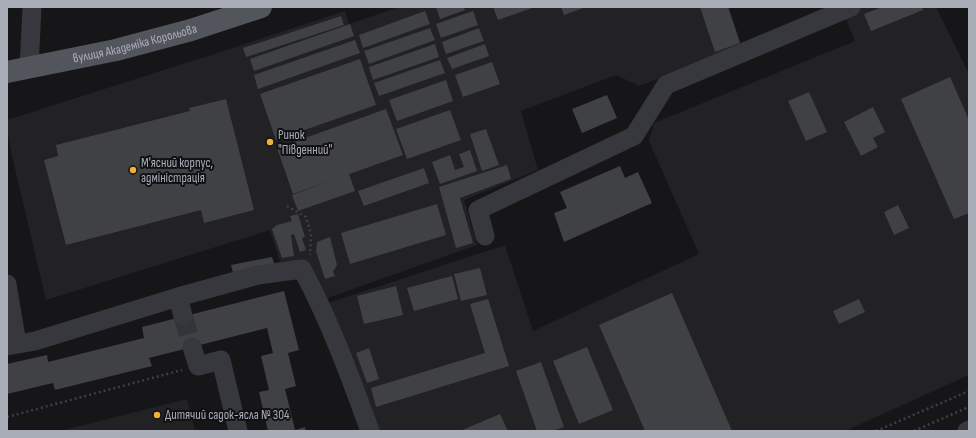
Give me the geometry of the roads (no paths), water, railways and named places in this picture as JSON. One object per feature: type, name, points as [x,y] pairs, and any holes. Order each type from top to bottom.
[{"type":"main road","name":"вулиця Академіка Корольова","points":[[7,72],[116,50],[191,30],[220,13],[261,7]]},
{"type":"lane","points":[[29,68],[32,7]]},
{"type":"lane","points":[[485,236],[478,210],[634,136],[666,85],[851,7]]},
{"type":"lane","points":[[7,284],[12,345],[35,341],[178,297],[258,275],[302,269],[316,295],[344,359],[370,431]]},
{"type":"lane","points":[[178,297],[183,316]]},
{"type":"lane","points":[[192,347],[198,366],[221,360],[238,431]]},
{"type":"tunnel","points":[[183,316],[192,347]]},
{"type":"place","name":"Ринок \"Південний\"","points":[[270,142]]},
{"type":"place","name":"М'ясний корпус, адміністрація","points":[[133,170]]},
{"type":"place","name":"Дитячий садок-ясла № 304","points":[[157,415]]}]
